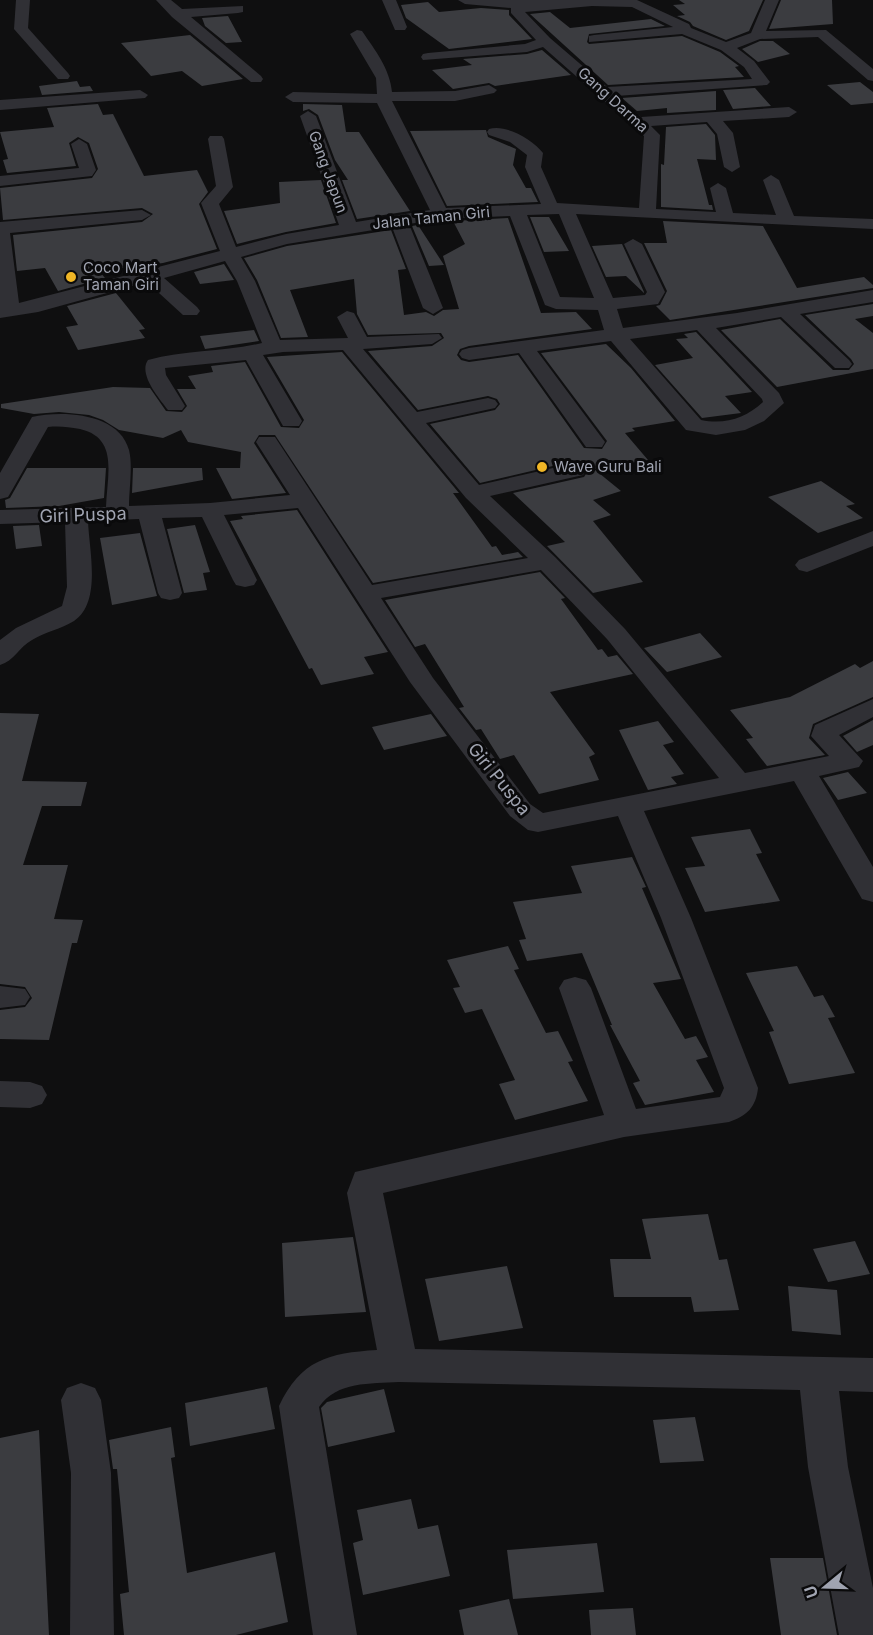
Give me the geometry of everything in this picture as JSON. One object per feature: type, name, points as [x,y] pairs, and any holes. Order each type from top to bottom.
[{"type":"street","points":[[23,0],[21,29],[63,76]]},
{"type":"street","points":[[163,0],[256,79]]},
{"type":"street","points":[[394,0],[400,27]]},
{"type":"street","points":[[465,0],[537,7],[631,3],[650,8],[684,27],[683,30]]},
{"type":"street","points":[[758,35],[759,21],[769,11],[772,0]]},
{"type":"street","name":"Gang Darma","points":[[537,7],[516,10],[544,41],[640,122],[652,135],[647,214]]},
{"type":"street","points":[[177,14],[238,9]]},
{"type":"street","points":[[594,39],[683,30],[726,47],[749,64],[762,82],[602,92]]},
{"type":"street","points":[[726,47],[758,35],[821,33],[873,77]]},
{"type":"street","points":[[357,34],[381,74],[384,98],[400,137],[440,214]]},
{"type":"street","points":[[429,57],[527,48],[544,41]]},
{"type":"street","points":[[292,97],[455,96],[489,90]]},
{"type":"street","points":[[0,105],[140,95]]},
{"type":"street","points":[[640,122],[713,119],[789,112]]},
{"type":"street","name":"Gang Jepun","points":[[308,116],[349,228]]},
{"type":"street","points":[[713,119],[725,133],[732,167]]},
{"type":"street","points":[[495,132],[516,139],[535,153],[533,167],[558,208],[606,304],[615,334],[694,425],[721,429],[748,422],[767,411],[774,403],[772,397],[701,323]]},
{"type":"street","points":[[216,139],[225,187],[210,203],[230,254],[246,281],[273,348]]},
{"type":"street","points":[[0,181],[86,172],[88,170],[79,144]]},
{"type":"street","points":[[771,180],[787,220]]},
{"type":"street","points":[[718,188],[726,218]]},
{"type":"street","name":"Jalan Taman Giri","points":[[5,312],[151,276],[286,239],[440,214],[558,208],[873,224]]},
{"type":"street","points":[[516,209],[552,301],[562,304],[646,302],[655,296],[656,292],[633,244]]},
{"type":"street","points":[[5,312],[0,228],[142,215]]},
{"type":"street","points":[[398,220],[433,308]]},
{"type":"street","points":[[151,276],[190,311]]},
{"type":"street","points":[[469,354],[785,311],[873,296]]},
{"type":"street","points":[[785,311],[842,364]]},
{"type":"street","points":[[347,317],[355,343],[411,420],[474,493],[547,562],[616,634],[738,783]]},
{"type":"street","points":[[174,406],[156,375],[155,364],[172,360],[252,353],[273,348],[432,338]]},
{"type":"street","points":[[524,347],[594,442]]},
{"type":"street","points":[[252,353],[291,421]]},
{"type":"street","points":[[411,420],[488,404]]},
{"type":"street","points":[[0,492],[40,422],[50,418],[62,419],[100,428],[109,434],[118,450],[117,514]]},
{"type":"street","points":[[267,442],[306,500]]},
{"type":"street","points":[[474,493],[575,470]]},
{"type":"street","name":"Giri Puspa","points":[[0,517],[210,510],[306,500],[423,682],[520,810],[538,823],[861,759]]},
{"type":"street","points":[[210,510],[245,580]]},
{"type":"street","points":[[149,513],[170,592]]},
{"type":"street","points":[[0,632],[51,625],[74,609],[79,586],[76,516]]},
{"type":"street","points":[[807,565],[873,538]]},
{"type":"street","points":[[366,593],[547,562]]},
{"type":"street","points":[[0,657],[11,640],[27,630]]},
{"type":"street","name":"Giri Puspa","points":[[861,759],[825,735],[825,731],[873,707]]},
{"type":"street","points":[[802,770],[873,892]]},
{"type":"street","points":[[399,1365],[365,1193],[367,1182],[624,1124],[729,1109],[740,1099],[741,1088],[676,918],[628,807]]},
{"type":"street","points":[[575,988],[624,1124]]},
{"type":"street","points":[[335,1635],[299,1406],[304,1392],[319,1378],[332,1372],[399,1365],[873,1374]]},
{"type":"street","points":[[817,1372],[828,1467],[861,1635]]},
{"type":"street","points":[[81,1400],[91,1473],[92,1635]]},
{"type":"building","points":[[679,0],[763,0],[749,31],[726,40],[693,26],[690,22],[677,16],[685,15],[673,5],[685,4]]},
{"type":"building","points":[[781,0],[832,0],[833,24],[769,29]]},
{"type":"building","points":[[428,2],[439,12],[481,8],[509,10],[509,15],[532,39],[449,49],[406,18],[401,5]]},
{"type":"building","points":[[550,12],[570,28],[651,19],[665,26],[589,34],[587,42],[589,44],[682,36],[720,52],[739,66],[735,67],[744,77],[608,85],[530,14]]},
{"type":"building","points":[[228,16],[242,42],[226,43],[205,26],[202,18]]},
{"type":"building","points":[[190,35],[243,79],[202,86],[182,71],[151,76],[121,43]]},
{"type":"building","points":[[760,41],[773,41],[790,54],[758,62],[742,49]]},
{"type":"building","points":[[542,50],[571,75],[495,86],[489,83],[453,89],[432,70],[472,65],[463,59],[527,54]]},
{"type":"building","points":[[77,81],[80,87],[90,86],[93,91],[42,95],[39,86]]},
{"type":"building","points":[[860,82],[873,92],[873,103],[851,105],[827,85]]},
{"type":"building","points":[[755,88],[771,106],[733,109],[723,90]]},
{"type":"building","points":[[716,91],[716,110],[667,113],[667,108],[637,111],[622,98]]},
{"type":"building","points":[[98,104],[103,115],[113,114],[144,176],[197,170],[208,192],[199,204],[217,249],[163,263],[99,271],[105,278],[58,291],[45,268],[17,271],[13,235],[142,222],[153,214],[142,208],[3,220],[0,188],[92,178],[98,169],[89,143],[78,137],[69,143],[76,166],[7,173],[3,160],[8,159],[0,132],[54,127],[47,108]]},
{"type":"building","points":[[303,104],[342,105],[346,132],[359,132],[410,211],[357,219],[342,180],[348,180],[335,160],[318,115],[309,109],[303,111]]},
{"type":"building","points":[[706,124],[715,135],[716,160],[697,159],[709,205],[712,205],[713,210],[661,207],[661,164],[664,165],[666,127]]},
{"type":"building","points":[[486,130],[488,137],[516,149],[513,165],[526,188],[531,188],[538,202],[447,206],[410,131]]},
{"type":"building","points":[[321,180],[336,223],[237,244],[224,211],[280,203],[279,182]]},
{"type":"building","points":[[530,217],[549,217],[569,251],[544,252]]},
{"type":"building","points":[[508,218],[541,313],[576,312],[592,329],[469,346],[460,349],[457,355],[461,360],[469,362],[518,355],[584,448],[602,449],[607,441],[541,353],[606,344],[631,368],[675,421],[632,428],[635,431],[625,433],[648,460],[594,469],[621,491],[593,500],[611,515],[593,521],[643,582],[593,593],[547,546],[565,542],[513,493],[584,477],[588,471],[585,464],[574,461],[480,483],[430,424],[495,410],[500,404],[497,399],[488,396],[418,410],[368,351],[432,346],[444,338],[441,333],[368,335],[357,314],[354,279],[290,290],[308,337],[281,338],[257,280],[244,258],[287,246],[391,230],[406,269],[398,270],[404,315],[426,312],[434,316],[443,310],[459,309],[443,256],[465,244],[453,221]]},
{"type":"building","points":[[663,221],[763,226],[797,288],[864,277],[873,285],[873,288],[670,320],[656,306],[660,305],[667,291],[644,243],[667,243]]},
{"type":"building","points":[[418,225],[444,265],[429,266],[412,226]]},
{"type":"building","points":[[622,244],[644,293],[626,276],[606,277],[592,246]]},
{"type":"building","points":[[224,264],[234,280],[200,284],[194,272]]},
{"type":"building","points":[[116,293],[145,329],[139,330],[145,338],[78,350],[66,327],[78,325],[67,306]]},
{"type":"building","points":[[873,304],[873,316],[855,319],[873,333],[873,369],[777,387],[721,330],[780,319],[833,370],[849,370],[854,364],[851,359],[805,315]]},
{"type":"building","points":[[254,330],[259,341],[205,349],[200,336]]},
{"type":"building","points":[[696,332],[752,392],[725,396],[741,413],[702,418],[655,365],[693,358],[676,339],[688,338],[684,334]]},
{"type":"building","points":[[342,352],[459,493],[453,493],[492,547],[496,546],[502,555],[518,552],[523,557],[373,583],[275,435],[259,435],[254,443],[286,493],[232,499],[216,468],[240,468],[241,452],[188,442],[181,430],[163,438],[119,430],[89,415],[59,412],[34,414],[1,408],[1,404],[113,387],[150,388],[166,411],[182,412],[187,406],[177,389],[196,389],[188,376],[213,372],[211,366],[245,362],[281,427],[299,428],[304,420],[267,357]]},
{"type":"building","points":[[27,468],[106,468],[104,498],[59,506],[6,508],[5,500],[10,498]]},
{"type":"building","points":[[133,468],[202,468],[203,480],[132,493]]},
{"type":"building","points":[[821,481],[855,504],[846,506],[863,518],[818,533],[768,497]]},
{"type":"building","points":[[297,510],[388,652],[364,657],[374,674],[321,685],[312,668],[309,669],[230,521],[243,519],[241,516]]},
{"type":"building","points":[[39,525],[42,546],[16,549],[13,526]]},
{"type":"building","points":[[195,525],[210,572],[203,573],[207,590],[184,593],[167,529]]},
{"type":"building","points":[[140,533],[157,596],[112,605],[100,538]]},
{"type":"building","points":[[540,572],[565,598],[561,599],[598,650],[602,649],[608,657],[617,655],[633,674],[550,692],[595,754],[589,757],[599,780],[539,794],[514,755],[500,759],[481,729],[476,730],[459,708],[464,707],[425,644],[415,647],[385,600]]},
{"type":"building","points":[[700,633],[722,657],[667,672],[644,648]]},
{"type":"building","points":[[873,661],[873,697],[813,724],[809,738],[825,755],[767,766],[746,739],[753,738],[730,710],[790,697],[855,664],[860,668]]},
{"type":"building","points":[[0,713],[39,714],[22,781],[87,782],[81,806],[42,806],[23,865],[68,865],[54,919],[83,920],[77,943],[72,943],[49,1040],[0,1039],[0,1010],[25,1007],[32,998],[25,987],[0,984]]},
{"type":"building","points":[[431,714],[447,736],[384,750],[372,727]]},
{"type":"building","points":[[873,720],[873,745],[857,752],[843,736]]},
{"type":"building","points":[[658,721],[674,742],[663,745],[684,774],[671,777],[677,784],[648,790],[619,730]]},
{"type":"building","points":[[848,772],[867,793],[838,800],[823,778]]},
{"type":"building","points":[[750,829],[762,853],[756,854],[780,901],[705,912],[685,868],[705,866],[691,837]]},
{"type":"building","points":[[632,857],[646,887],[642,888],[681,979],[653,983],[685,1039],[696,1036],[708,1057],[696,1060],[714,1092],[645,1105],[633,1083],[640,1081],[610,1025],[612,1025],[582,953],[527,961],[519,940],[526,939],[513,902],[582,893],[571,866]]},
{"type":"building","points":[[508,946],[519,969],[514,970],[546,1033],[558,1031],[573,1061],[568,1062],[588,1101],[515,1120],[499,1084],[515,1080],[482,1009],[465,1013],[453,988],[460,987],[447,960]]},
{"type":"building","points":[[797,966],[814,997],[823,995],[835,1017],[828,1018],[855,1073],[789,1084],[769,1032],[774,1031],[746,973]]},
{"type":"building","points":[[708,1214],[719,1260],[727,1259],[739,1310],[694,1312],[691,1297],[614,1297],[610,1259],[651,1259],[642,1219]]},
{"type":"building","points":[[353,1237],[366,1312],[285,1317],[282,1243]]},
{"type":"building","points":[[855,1241],[870,1274],[828,1282],[813,1249]]},
{"type":"building","points":[[507,1266],[523,1328],[439,1341],[425,1279]]},
{"type":"building","points":[[788,1286],[837,1290],[841,1335],[792,1331]]},
{"type":"building","points":[[267,1387],[275,1429],[190,1446],[185,1403]]},
{"type":"building","points":[[384,1389],[395,1432],[328,1447],[321,1408],[327,1402]]},
{"type":"building","points":[[695,1417],[704,1461],[660,1463],[653,1420]]},
{"type":"building","points":[[171,1427],[175,1457],[171,1458],[187,1573],[275,1552],[288,1622],[236,1635],[124,1635],[120,1594],[129,1592],[117,1469],[113,1469],[109,1440]]},
{"type":"building","points":[[39,1430],[49,1635],[0,1635],[0,1438]]},
{"type":"building","points":[[411,1499],[418,1529],[438,1525],[450,1576],[363,1595],[353,1543],[363,1540],[357,1510]]},
{"type":"building","points":[[597,1543],[604,1592],[513,1599],[507,1550]]},
{"type":"building","points":[[770,1558],[823,1558],[837,1635],[781,1635]]},
{"type":"building","points":[[509,1599],[518,1635],[464,1635],[459,1610]]},
{"type":"building","points":[[633,1608],[636,1635],[591,1635],[589,1610]]},
{"type":"place","name":"Coco Mart Taman Giri","points":[[71,277]]},
{"type":"place","name":"Wave Guru Bali","points":[[542,467]]}]
